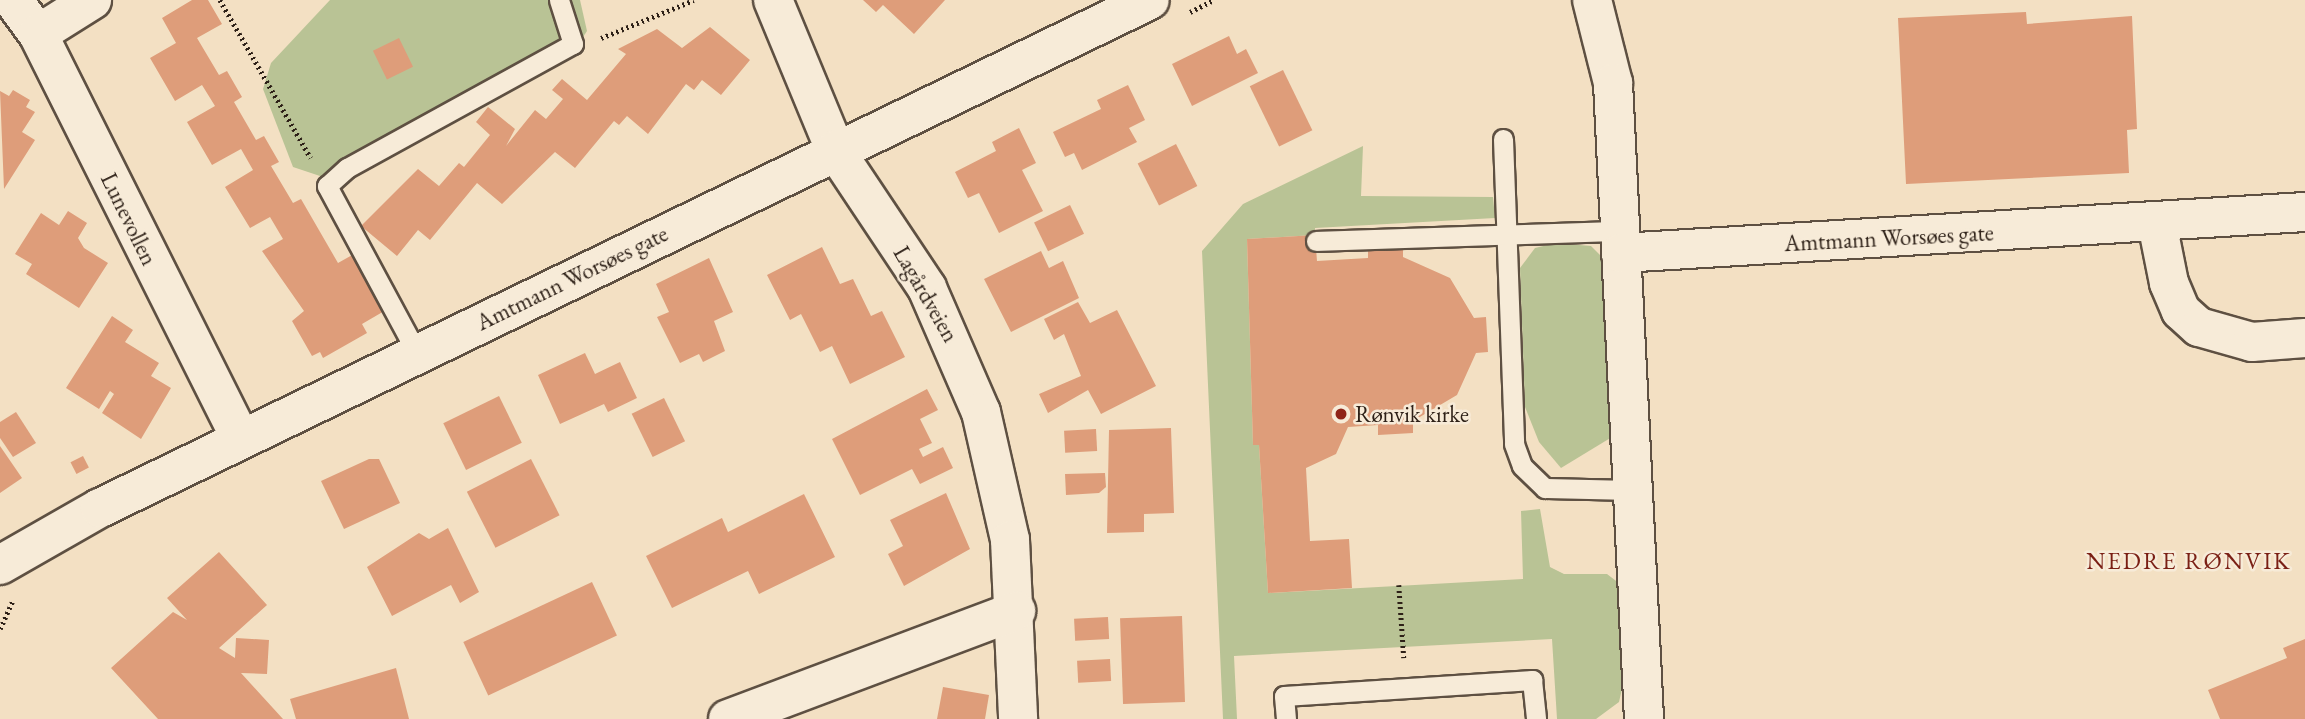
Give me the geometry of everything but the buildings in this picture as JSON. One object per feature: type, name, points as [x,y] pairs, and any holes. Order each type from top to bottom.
[{"type":"street","name":"Lunevollen","points":[[13,0],[38,34],[241,439]]},
{"type":"street","points":[[38,34],[92,0]]},
{"type":"street","name":"Lagårdveien","points":[[773,0],[835,150],[927,288],[961,355],[996,466],[1016,611],[1018,719]]},
{"type":"street","name":"Amtmann Worsøes gate","points":[[0,565],[241,439],[1150,0]]},
{"type":"street","points":[[1592,0],[1613,83],[1644,719]]},
{"type":"street","name":"Amtmann Worsøes gate","points":[[1620,242],[2157,223],[2305,212]]},
{"type":"street","points":[[2157,223],[2169,283],[2181,311],[2199,327],[2252,342],[2305,338]]},
{"type":"street","points":[[728,719],[1016,611]]},
{"type":"lane","points":[[417,353],[327,187],[347,168],[573,44],[559,0]]},
{"type":"lane","points":[[1503,139],[1511,425],[1522,466],[1545,488],[1565,492],[1632,491]]},
{"type":"lane","points":[[1316,241],[1507,229],[1620,242]]},
{"type":"lane","points":[[1286,719],[1284,696],[1406,686],[1532,680],[1536,719]]},
{"type":"path","points":[[220,0],[327,187]]},
{"type":"path","points":[[573,44],[587,44],[694,0]]},
{"type":"path","points":[[1399,585],[1406,686]]},
{"type":"green space","points":[[330,0],[580,0],[587,31],[575,49],[323,177],[293,167],[263,89],[271,63]]},
{"type":"green space","points":[[1363,146],[1361,196],[1493,197],[1495,218],[1315,228],[1315,235],[1247,239],[1253,445],[1259,445],[1268,593],[1523,579],[1521,511],[1540,509],[1550,567],[1564,574],[1607,574],[1620,584],[1624,680],[1619,702],[1596,719],[1557,719],[1552,639],[1234,656],[1237,719],[1223,719],[1202,251],[1243,204]]},
{"type":"green space","points":[[1556,243],[1591,246],[1603,258],[1612,437],[1561,468],[1539,442],[1525,407],[1520,268],[1535,248]]},
{"type":"place","name":"Rønvik kirke","points":[[1341,414]]},
{"type":"district","name":"NEDRE RØNVIK","points":[[2189,561]]}]
